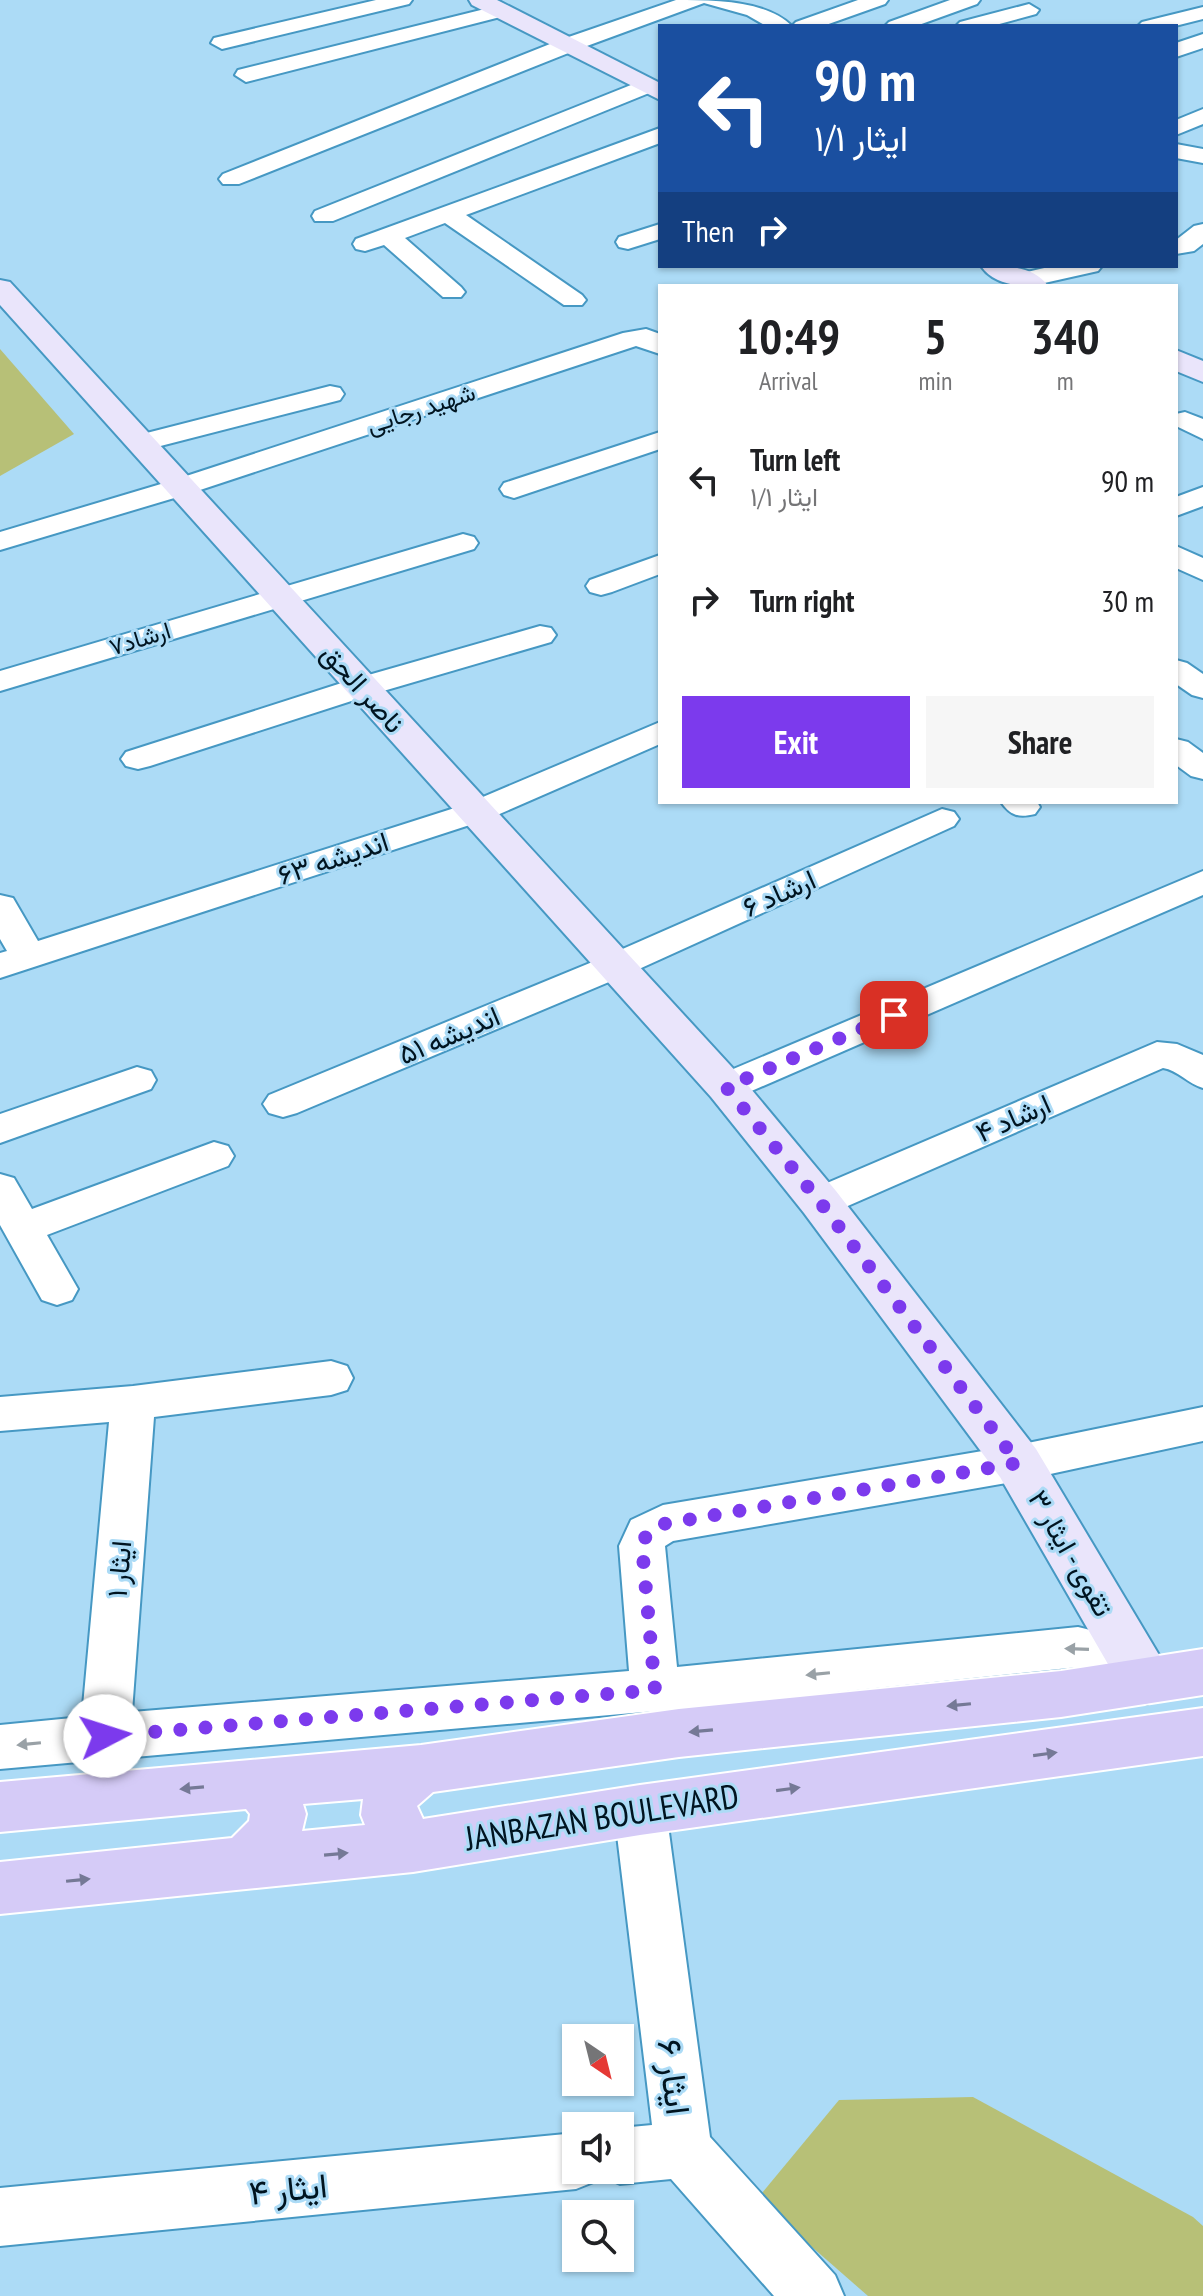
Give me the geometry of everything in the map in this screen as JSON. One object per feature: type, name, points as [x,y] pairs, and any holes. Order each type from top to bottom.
[{"type":"main road","points":[[0,1807],[421,1769],[679,1733],[1045,1696],[1203,1672]]},
{"type":"main road","name":"JANBAZAN BOULEVARD","points":[[0,1888],[413,1846],[640,1810],[1203,1732]]},
{"type":"main road","points":[[413,1846],[393,1830],[388,1807],[399,1784],[421,1769]]},
{"type":"main road","points":[[247,1862],[266,1845],[277,1829],[279,1811],[274,1798],[256,1782]]},
{"type":"street","points":[[222,43],[402,0]]},
{"type":"street","points":[[231,179],[568,45],[696,0]]},
{"type":"street","points":[[713,0],[754,11],[778,24]]},
{"type":"street","points":[[809,24],[878,0]]},
{"type":"street","points":[[908,0],[961,24]]},
{"type":"street","points":[[901,24],[970,0]]},
{"type":"street","points":[[754,11],[777,4]]},
{"type":"street","points":[[246,75],[490,5],[653,89]]},
{"type":"street","points":[[973,24],[1029,10]]},
{"type":"street","points":[[1157,24],[1203,13]]},
{"type":"street","points":[[1178,50],[1203,40]]},
{"type":"street","points":[[324,216],[457,162],[653,89]]},
{"type":"street","points":[[1178,127],[1203,116]]},
{"type":"street","points":[[452,292],[377,240],[658,136]]},
{"type":"street","points":[[1178,151],[1203,156]]},
{"type":"street","points":[[457,162],[508,192]]},
{"type":"street","points":[[448,214],[573,300]]},
{"type":"street","points":[[628,242],[658,232]]},
{"type":"street","points":[[999,268],[1028,283],[1082,268]]},
{"type":"street","name":"ناصر الحق","points":[[0,288],[726,1087]]},
{"type":"street","name":"شهید رجایی","points":[[0,541],[181,487],[632,339],[646,337],[658,345]]},
{"type":"street","points":[[1178,360],[1203,373]]},
{"type":"street","points":[[141,443],[330,394]]},
{"type":"street","points":[[514,489],[658,441]]},
{"type":"street","name":"ارشاد۷","points":[[0,681],[463,543]]},
{"type":"street","points":[[1178,556],[1203,571]]},
{"type":"street","points":[[601,586],[658,565]]},
{"type":"street","points":[[138,759],[362,687],[540,635]]},
{"type":"street","points":[[1178,671],[1203,688]]},
{"type":"street","name":"اندیشه ۶۳","points":[[14,962],[476,812],[658,733]]},
{"type":"street","name":"ارشاد ۶","points":[[615,966],[942,819]]},
{"type":"street","points":[[726,1087],[1203,882]]},
{"type":"street","points":[[0,906],[14,962]]},
{"type":"street","name":"اندیشه ۵۱","points":[[283,1104],[615,966]]},
{"type":"street","name":"ارشاد ۴","points":[[820,1202],[1157,1055],[1172,1054],[1184,1058],[1203,1075]]},
{"type":"street","points":[[0,1129],[137,1080]]},
{"type":"street","name":"تقوی - ایثار ۳","points":[[726,1087],[820,1202],[1018,1463],[1146,1681]]},
{"type":"street","points":[[23,1228],[214,1156]]},
{"type":"street","points":[[0,1188],[57,1289]]},
{"type":"street","points":[[0,1414],[133,1403],[331,1378]]},
{"type":"street","name":"ایثار ۱","points":[[105,1736],[133,1403]]},
{"type":"street","points":[[655,1690],[642,1546],[647,1533],[663,1524],[1018,1463],[1203,1424]]},
{"type":"street","points":[[0,1747],[655,1690],[1078,1647],[1101,1653],[1146,1681]]},
{"type":"street","name":"ایثار ۶","points":[[640,1810],[683,2150],[814,2296]]},
{"type":"street","points":[[634,2155],[683,2150]]},
{"type":"street","name":"ایثار ۴","points":[[0,2217],[562,2162]]},
{"type":"green space","points":[[0,349],[74,434],[0,476]]},
{"type":"green space","points":[[973,2097],[1193,2217],[1203,2226],[1203,2296],[868,2296],[757,2199],[839,2100]]},
{"type":"route","points":[[105,1736],[655,1690],[642,1546],[647,1533],[663,1524],[1018,1463],[820,1202],[726,1087],[894,1015]]}]
